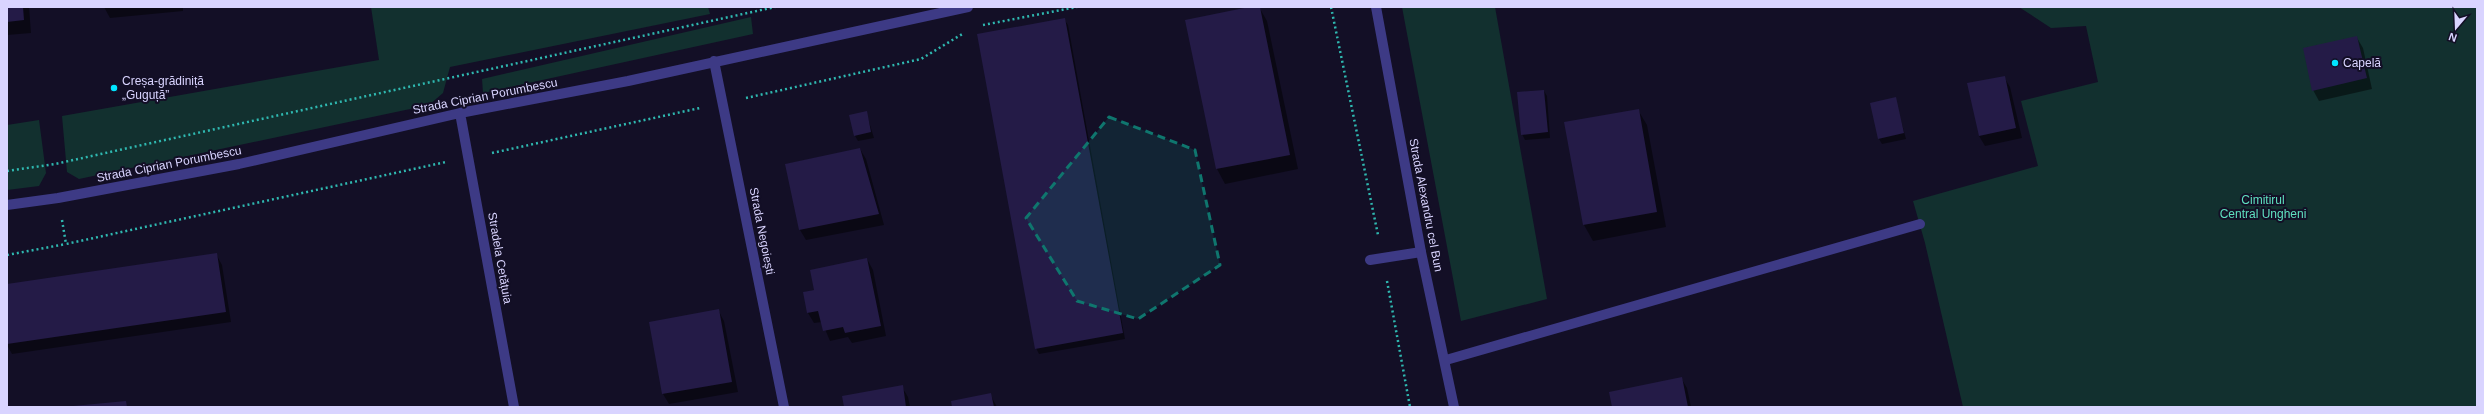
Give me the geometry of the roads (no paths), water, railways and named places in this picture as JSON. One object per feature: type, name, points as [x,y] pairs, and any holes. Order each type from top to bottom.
[{"type":"street","name":"Strada Ciprian Porumbescu","points":[[7,205],[58,198],[238,164],[460,113],[628,81],[714,61],[968,7]]},
{"type":"street","name":"Strada Alexandru cel Bun","points":[[1376,7],[1421,252],[1446,360],[1454,407]]},
{"type":"street","name":"Strada Negoiești","points":[[714,61],[784,407]]},
{"type":"street","name":"Stradela Cetățuia","points":[[460,113],[514,407]]},
{"type":"street","points":[[1446,360],[1920,224]]},
{"type":"street","points":[[1370,260],[1421,252]]},
{"type":"place","name":"Capelă","points":[[2335,63]]},
{"type":"place","name":"Creșa-grădiniță „Guguță”","points":[[114,88]]},
{"type":"park label","name":"Cimitirul Central Ungheni","points":[[2263,207]]}]
